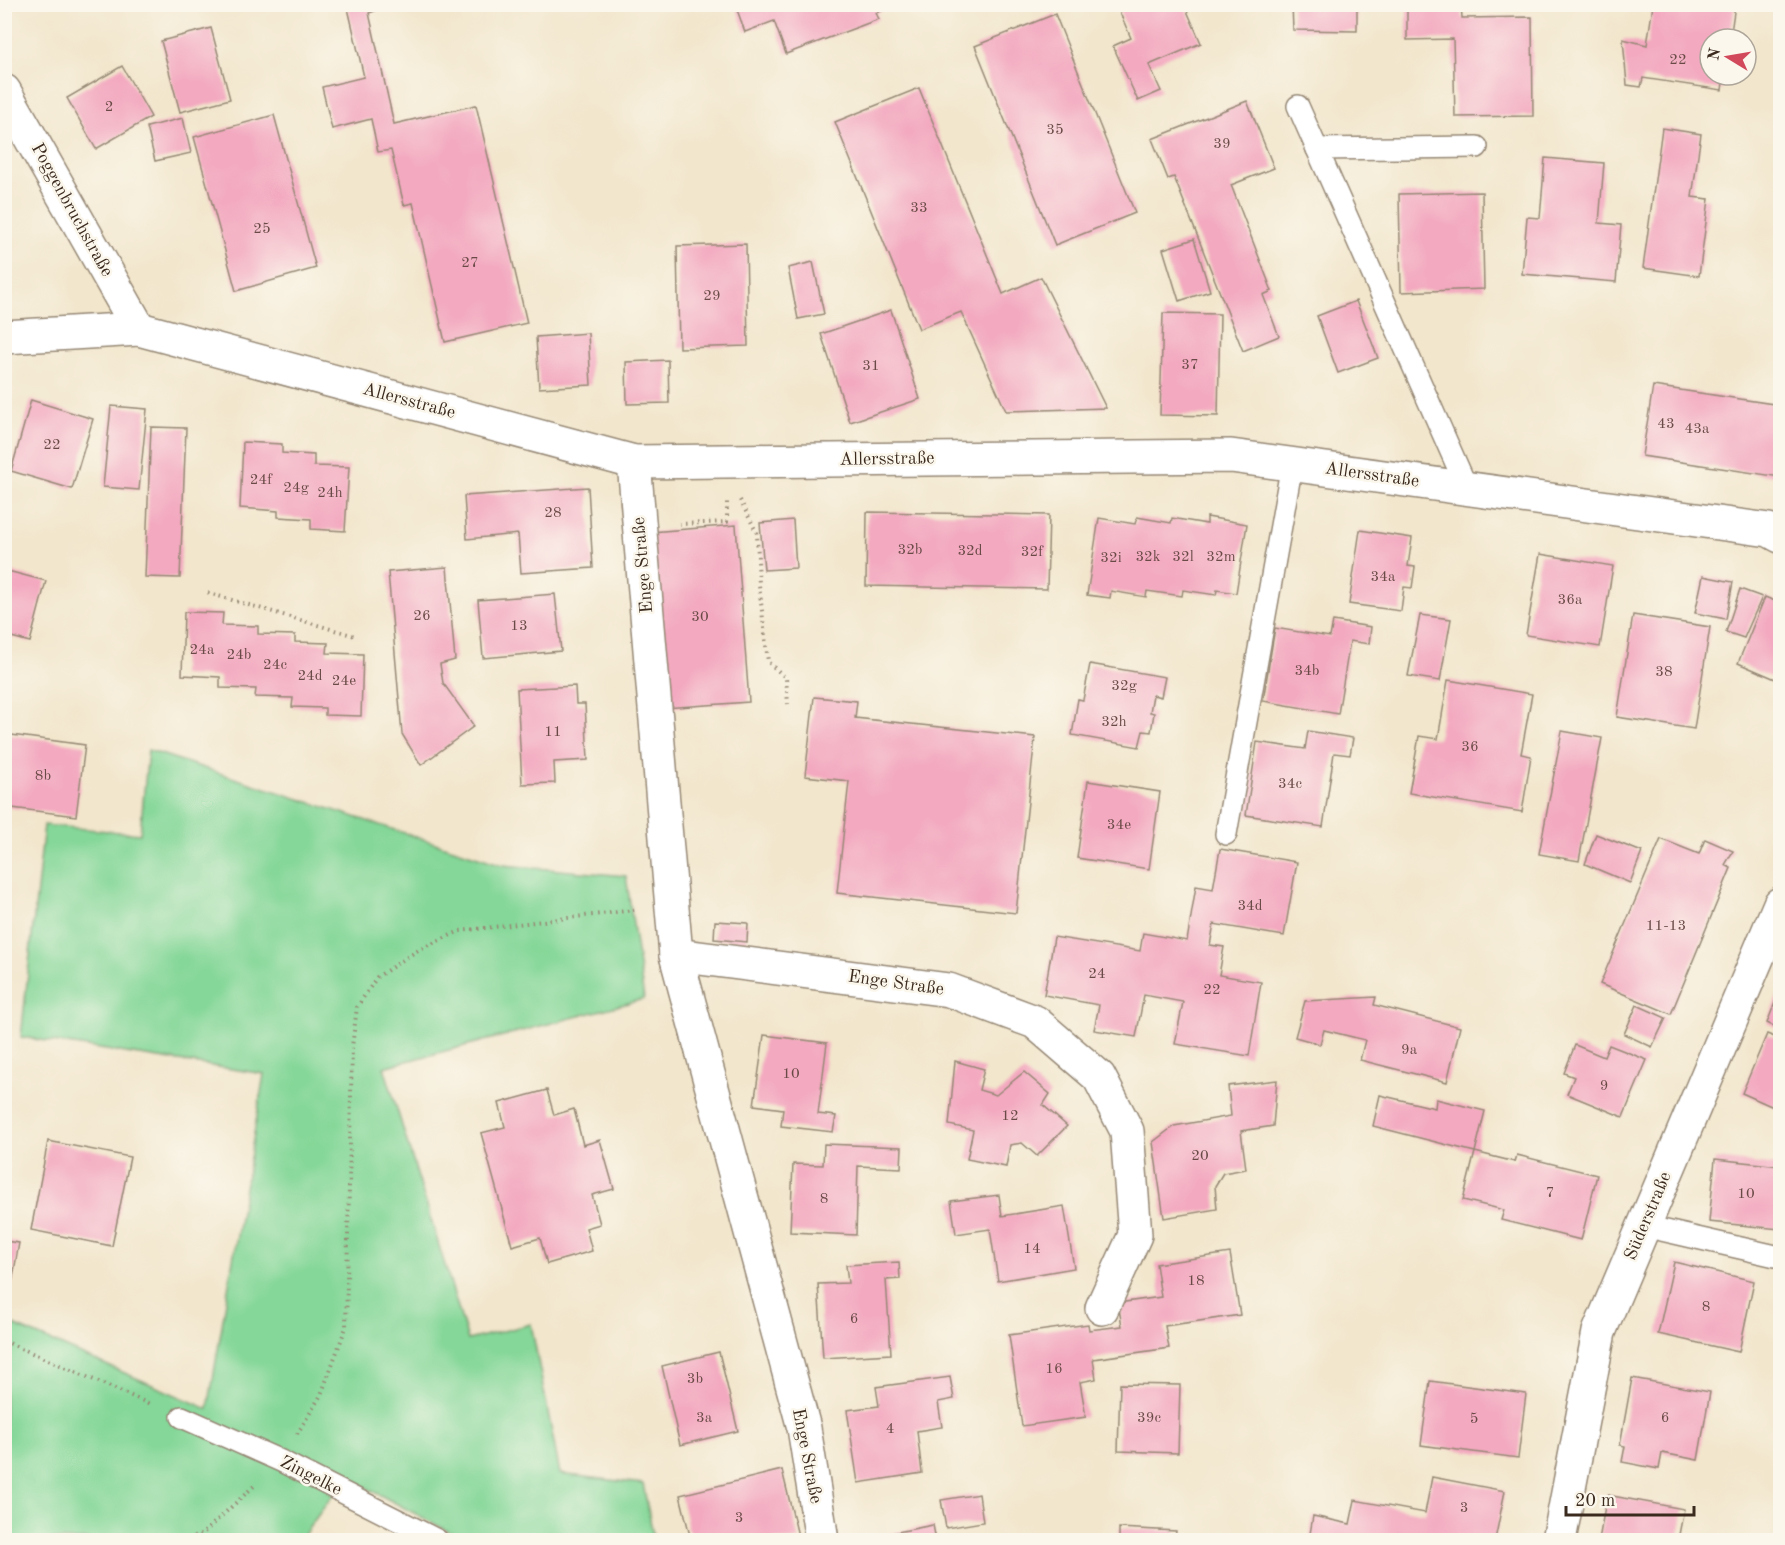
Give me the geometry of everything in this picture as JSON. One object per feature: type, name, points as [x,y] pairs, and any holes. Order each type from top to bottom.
[{"type":"street","name":"Poggenbruchstraße","points":[[4,91],[140,329]]},
{"type":"street","name":"Allersstraße","points":[[4,337],[140,329],[634,462],[1231,456],[1769,530],[1780,536]]},
{"type":"street","name":"Enge Straße","points":[[634,462],[676,955],[804,1428],[822,1540]]},
{"type":"street","name":"Süderstraße","points":[[1559,1540],[1599,1332],[1780,904]]},
{"type":"street","name":"Enge Straße","points":[[676,955],[949,990],[1035,1023],[1099,1077],[1127,1131],[1135,1235],[1102,1308]]},
{"type":"lane","points":[[1298,106],[1467,488]]},
{"type":"lane","points":[[1317,149],[1477,147]]},
{"type":"lane","points":[[1226,834],[1292,464]]},
{"type":"lane","points":[[1644,1226],[1780,1257]]},
{"type":"lane","name":"Zingelke","points":[[182,1417],[281,1461],[437,1540]]},
{"type":"path","points":[[739,460],[740,500],[757,532],[759,585],[768,662],[786,678],[788,704]]},
{"type":"path","points":[[640,525],[727,522],[726,500],[740,500]]},
{"type":"path","points":[[208,593],[355,636]]},
{"type":"path","points":[[182,1540],[201,1535],[281,1461],[321,1395],[346,1328],[352,1047],[357,1007],[377,977],[418,950],[460,931],[671,905]]},
{"type":"path","points":[[4,1341],[182,1417]]},
{"type":"green space","points":[[148,750],[503,865],[626,876],[644,999],[384,1067],[468,1340],[531,1324],[560,1474],[643,1484],[654,1540],[465,1540],[346,1477],[300,1540],[5,1540],[4,1321],[208,1409],[264,1074],[21,1037],[44,825],[140,834]]},
{"type":"building","points":[[347,4],[394,4],[369,13],[394,124],[476,105],[527,323],[445,342],[413,203],[404,205],[391,150],[378,152],[371,119],[332,129],[322,87],[364,77]]},
{"type":"building","points":[[735,4],[896,5],[876,13],[879,19],[786,54],[774,21],[745,32]]},
{"type":"building","points":[[1116,4],[1184,4],[1201,43],[1149,65],[1161,91],[1138,101],[1113,46],[1131,38]]},
{"type":"building","points":[[1292,4],[1357,4],[1357,31],[1293,30]]},
{"type":"building","points":[[1407,4],[1461,4],[1462,18],[1532,17],[1533,116],[1455,117],[1453,39],[1407,40]]},
{"type":"building","points":[[1653,5],[1735,5],[1732,27],[1698,27],[1698,86],[1643,78],[1641,87],[1627,85],[1623,39],[1647,45]]},
{"type":"building","points":[[1055,14],[1135,213],[1055,245],[975,46]]},
{"type":"building","points":[[211,28],[230,99],[180,112],[161,41]]},
{"type":"building","points":[[122,66],[151,117],[96,149],[67,98]]},
{"type":"building","points":[[1702,87],[1722,87],[1722,90]]},
{"type":"building","points":[[919,88],[1003,294],[1041,277],[1106,408],[1006,411],[961,312],[919,329],[835,122]]},
{"type":"building","points":[[1247,101],[1274,168],[1231,185],[1272,291],[1263,295],[1279,336],[1243,351],[1174,177],[1168,179],[1152,139]]},
{"type":"building","points":[[274,115],[316,268],[236,291],[194,137]]},
{"type":"building","points":[[183,118],[191,153],[155,161],[147,127]]},
{"type":"building","points":[[1662,128],[1701,134],[1692,197],[1709,199],[1699,276],[1643,268]]},
{"type":"building","points":[[1545,158],[1604,163],[1599,223],[1621,225],[1616,282],[1522,274],[1527,217],[1540,218]]},
{"type":"building","points":[[1482,192],[1484,289],[1401,292],[1399,194]]},
{"type":"building","points":[[1194,239],[1210,291],[1179,301],[1163,249]]},
{"type":"building","points":[[746,244],[748,346],[679,348],[677,246]]},
{"type":"building","points":[[813,262],[824,314],[798,319],[788,268]]},
{"type":"building","points":[[1356,301],[1378,358],[1338,373],[1317,316]]},
{"type":"building","points":[[891,310],[920,399],[850,422],[821,334]]},
{"type":"building","points":[[1163,313],[1220,314],[1218,416],[1160,415]]},
{"type":"building","points":[[588,333],[591,385],[539,388],[536,337]]},
{"type":"building","points":[[668,360],[669,403],[627,404],[626,362]]},
{"type":"building","points":[[1653,386],[1780,405],[1780,477],[1642,456]]},
{"type":"building","points":[[31,400],[93,419],[72,489],[11,471]]},
{"type":"building","points":[[111,406],[147,409],[139,490],[103,487]]},
{"type":"building","points":[[151,427],[186,428],[180,578],[145,577]]},
{"type":"building","points":[[243,442],[282,444],[282,453],[314,455],[314,466],[349,467],[345,531],[311,529],[311,519],[278,517],[278,511],[240,508]]},
{"type":"building","points":[[588,487],[593,568],[521,573],[518,534],[467,539],[464,496]]},
{"type":"building","points":[[867,512],[1049,515],[1047,589],[866,586]]},
{"type":"building","points":[[1137,517],[1171,523],[1172,518],[1207,524],[1207,517],[1247,524],[1236,593],[1217,590],[1216,595],[1183,590],[1182,596],[1147,591],[1146,597],[1111,591],[1110,598],[1087,595],[1099,518],[1135,524]]},
{"type":"building","points":[[793,520],[796,568],[764,570],[760,523]]},
{"type":"building","points":[[736,525],[749,702],[664,708],[651,532]]},
{"type":"building","points":[[1360,530],[1412,538],[1408,566],[1415,567],[1412,588],[1404,587],[1401,611],[1349,604]]},
{"type":"building","points":[[1540,554],[1613,566],[1600,647],[1526,635]]},
{"type":"building","points":[[447,567],[455,660],[440,664],[443,683],[474,726],[421,765],[402,734],[388,572]]},
{"type":"building","points":[[4,570],[46,581],[30,642],[4,635]]},
{"type":"building","points":[[1703,576],[1733,582],[1726,619],[1695,613]]},
{"type":"building","points":[[1740,589],[1762,597],[1744,638],[1726,632]]},
{"type":"building","points":[[555,594],[561,651],[483,658],[478,600]]},
{"type":"building","points":[[1765,597],[1780,603],[1780,681],[1738,663]]},
{"type":"building","points":[[184,612],[223,613],[222,625],[258,626],[258,634],[295,635],[295,642],[328,643],[327,653],[363,654],[361,716],[325,715],[325,708],[292,707],[293,698],[255,697],[256,689],[220,688],[220,677],[182,675]]},
{"type":"building","points":[[1420,615],[1451,619],[1440,681],[1408,676]]},
{"type":"building","points":[[1633,615],[1710,627],[1694,729],[1617,717]]},
{"type":"building","points":[[1333,621],[1371,627],[1369,644],[1350,641],[1338,714],[1263,701],[1275,628],[1330,637]]},
{"type":"building","points":[[1090,664],[1165,677],[1161,697],[1153,695],[1150,712],[1154,713],[1151,732],[1143,731],[1139,747],[1072,735],[1078,699],[1083,700]]},
{"type":"building","points":[[1448,680],[1532,694],[1521,754],[1531,756],[1522,812],[1409,793],[1419,736],[1438,739]]},
{"type":"building","points":[[575,686],[576,704],[585,704],[588,760],[554,762],[555,783],[522,784],[517,689]]},
{"type":"building","points":[[814,697],[857,701],[855,718],[1035,737],[1016,913],[837,893],[849,781],[805,776]]},
{"type":"building","points":[[1308,731],[1353,738],[1350,755],[1334,753],[1323,827],[1246,815],[1257,742],[1305,749]]},
{"type":"building","points":[[1562,731],[1602,738],[1579,861],[1539,854]]},
{"type":"building","points":[[4,734],[85,745],[76,816],[4,807]]},
{"type":"building","points":[[1088,781],[1160,792],[1149,869],[1077,858]]},
{"type":"building","points":[[1596,834],[1642,852],[1630,883],[1585,864]]},
{"type":"building","points":[[1661,839],[1699,854],[1705,839],[1733,851],[1725,865],[1731,868],[1671,1014],[1600,984]]},
{"type":"building","points":[[1220,849],[1297,862],[1284,936],[1214,924],[1210,945],[1224,947],[1219,975],[1261,982],[1249,1056],[1175,1044],[1183,1002],[1144,995],[1136,1037],[1094,1030],[1099,1005],[1044,995],[1054,937],[1140,951],[1143,933],[1187,941],[1196,886],[1213,889]]},
{"type":"building","points":[[715,921],[748,923],[747,942],[714,939]]},
{"type":"building","points":[[1780,990],[1780,1029],[1767,1023]]},
{"type":"building","points":[[1376,997],[1374,1005],[1460,1027],[1447,1082],[1360,1060],[1365,1040],[1324,1030],[1320,1044],[1295,1037],[1305,1001]]},
{"type":"building","points":[[1637,1005],[1666,1018],[1652,1047],[1624,1034]]},
{"type":"building","points":[[1767,1034],[1780,1039],[1780,1110],[1742,1093]]},
{"type":"building","points":[[764,1035],[827,1043],[818,1114],[836,1116],[833,1132],[781,1126],[783,1109],[754,1105]]},
{"type":"building","points":[[1575,1045],[1604,1057],[1609,1045],[1647,1060],[1623,1117],[1567,1094],[1574,1077],[1564,1073]]},
{"type":"building","points":[[955,1061],[984,1069],[979,1090],[996,1095],[1024,1072],[1050,1094],[1043,1105],[1067,1126],[1037,1156],[1022,1143],[1010,1145],[1006,1167],[967,1159],[973,1130],[949,1125]]},
{"type":"building","points":[[1277,1080],[1273,1126],[1241,1131],[1246,1169],[1223,1173],[1215,1186],[1217,1209],[1164,1218],[1153,1142],[1174,1126],[1231,1116],[1228,1086]]},
{"type":"building","points":[[547,1090],[554,1115],[574,1109],[583,1145],[600,1140],[614,1189],[592,1195],[600,1224],[586,1228],[592,1251],[547,1264],[540,1238],[512,1246],[481,1133],[505,1127],[499,1103]]},
{"type":"building","points":[[1380,1095],[1435,1108],[1436,1099],[1485,1111],[1475,1152],[1373,1126]]},
{"type":"building","points":[[48,1141],[130,1157],[112,1246],[31,1230]]},
{"type":"building","points":[[824,1144],[902,1147],[901,1168],[858,1166],[856,1235],[790,1232],[793,1164],[823,1165]]},
{"type":"building","points":[[1475,1152],[1515,1162],[1517,1155],[1597,1175],[1581,1240],[1501,1220],[1504,1210],[1463,1200]]},
{"type":"building","points":[[1715,1159],[1780,1166],[1780,1229],[1709,1222]]},
{"type":"building","points":[[999,1195],[1002,1216],[1064,1206],[1074,1268],[998,1281],[990,1229],[956,1234],[951,1201]]},
{"type":"building","points":[[4,1241],[19,1243],[9,1300],[4,1299]]},
{"type":"building","points":[[1230,1253],[1240,1315],[1165,1326],[1169,1348],[1093,1359],[1096,1379],[1080,1382],[1086,1417],[1022,1426],[1009,1335],[1088,1324],[1089,1330],[1122,1326],[1118,1303],[1161,1297],[1156,1264]]},
{"type":"building","points":[[899,1262],[900,1279],[886,1280],[891,1354],[823,1358],[818,1284],[848,1283],[846,1265]]},
{"type":"building","points":[[1674,1262],[1754,1281],[1739,1352],[1658,1334]]},
{"type":"building","points":[[719,1352],[738,1431],[680,1445],[662,1366]]},
{"type":"building","points":[[950,1377],[954,1399],[938,1402],[942,1427],[917,1431],[922,1473],[858,1483],[847,1410],[879,1406],[876,1387]]},
{"type":"building","points":[[1632,1378],[1710,1392],[1698,1460],[1662,1453],[1659,1469],[1622,1462],[1625,1446],[1620,1445]]},
{"type":"building","points":[[1430,1381],[1526,1394],[1518,1458],[1421,1445]]},
{"type":"building","points":[[1120,1384],[1180,1385],[1178,1453],[1118,1451]]},
{"type":"building","points":[[782,1470],[799,1540],[691,1540],[680,1495]]},
{"type":"building","points":[[1432,1477],[1505,1491],[1495,1540],[1309,1540],[1313,1516],[1350,1524],[1355,1500],[1425,1513]]},
{"type":"building","points":[[979,1494],[983,1522],[946,1528],[941,1500]]},
{"type":"building","points":[[1607,1495],[1684,1509],[1678,1540],[1599,1540]]},
{"type":"building","points":[[933,1525],[936,1540],[867,1540],[867,1538]]},
{"type":"building","points":[[1119,1528],[1176,1531],[1175,1540],[1119,1540]]}]
